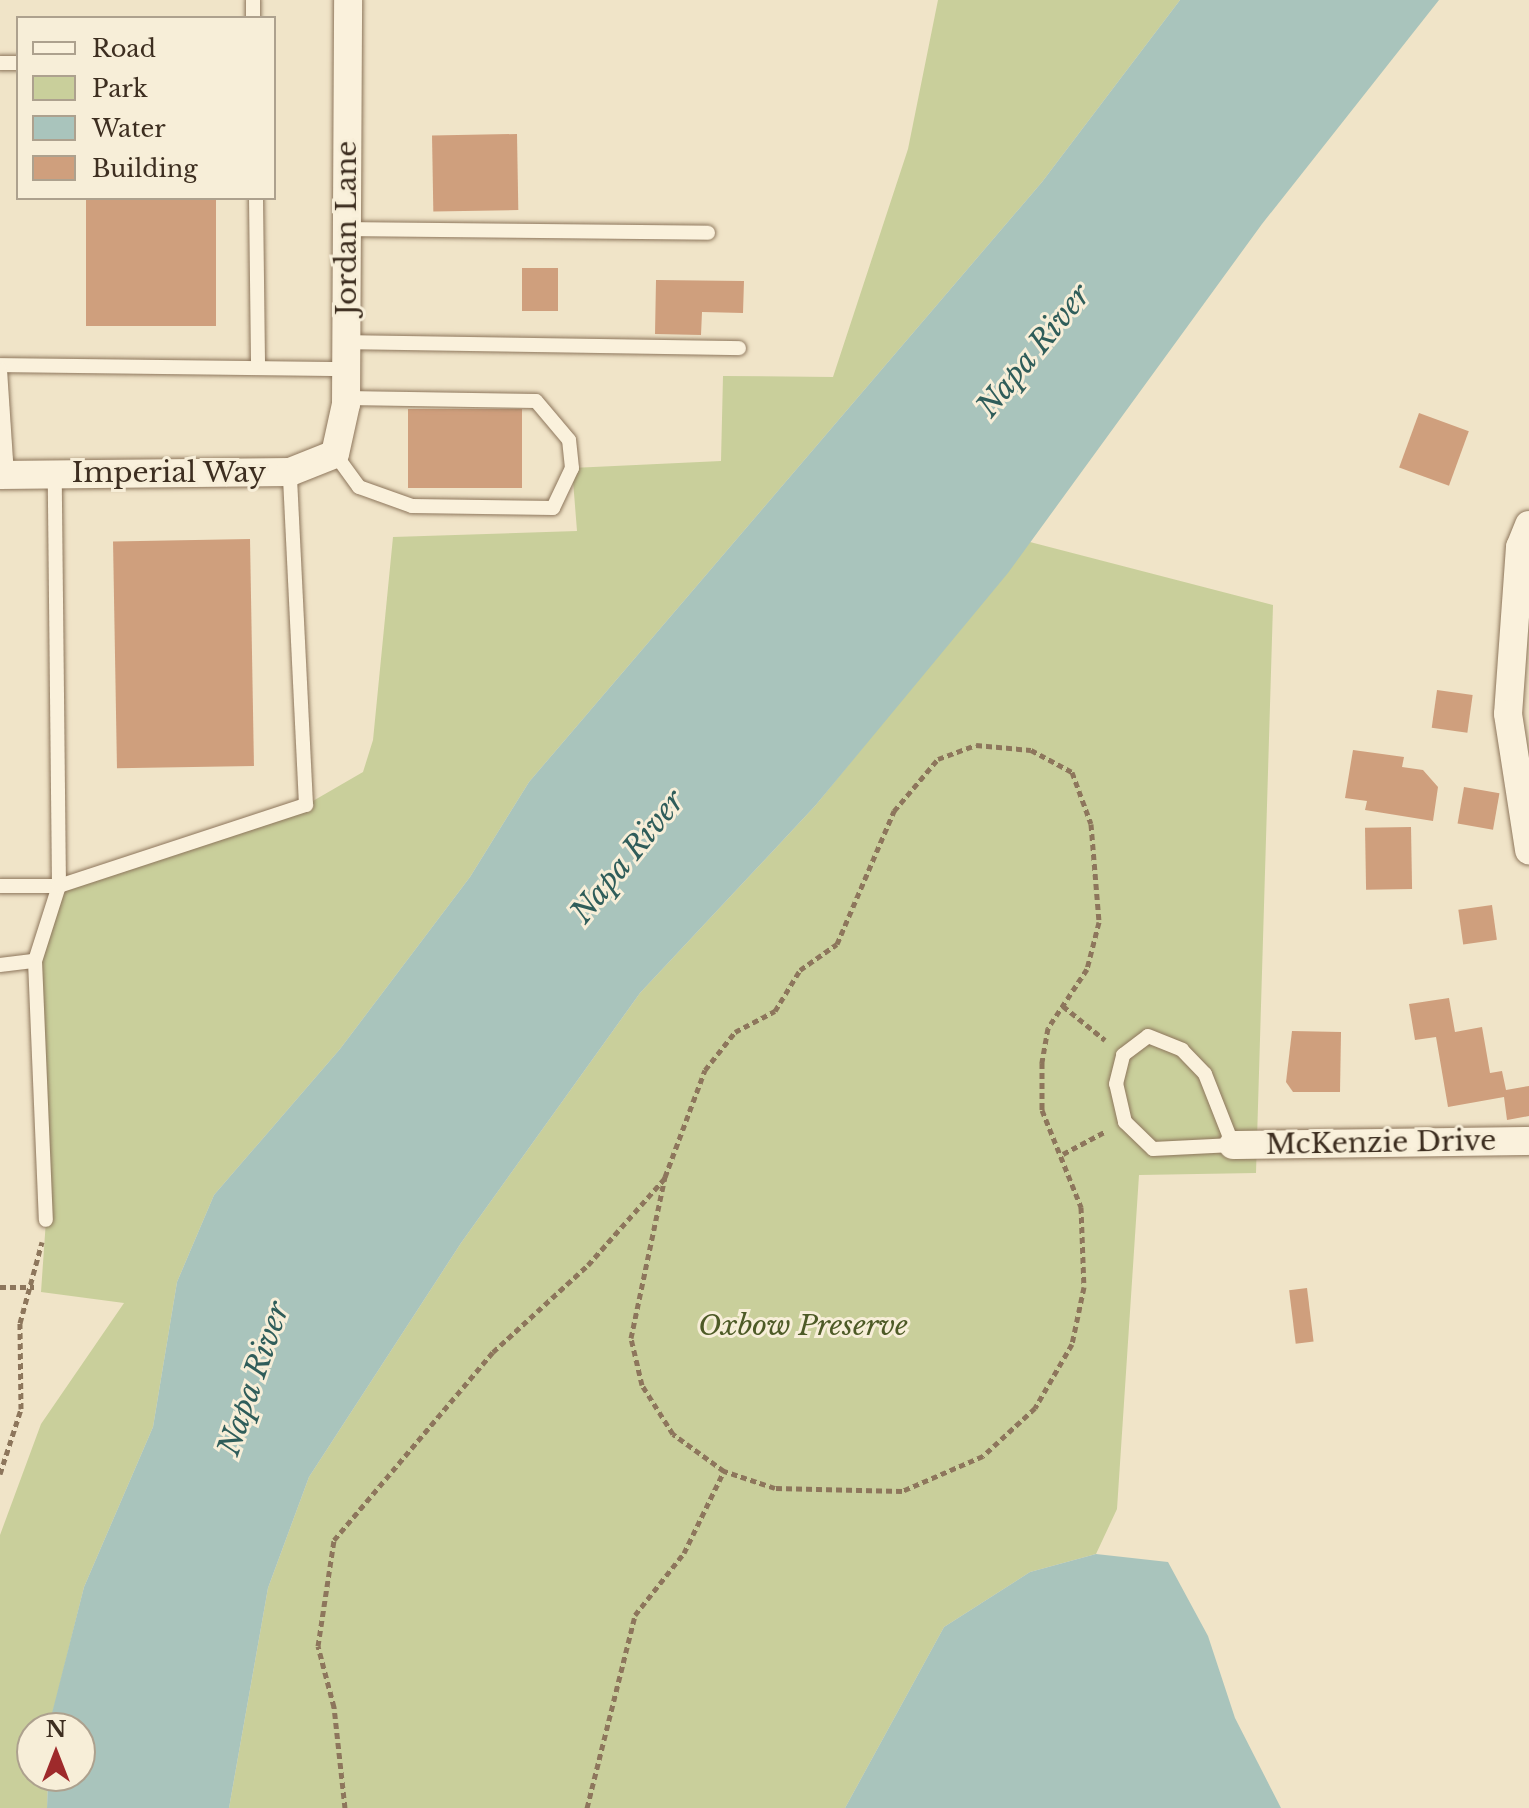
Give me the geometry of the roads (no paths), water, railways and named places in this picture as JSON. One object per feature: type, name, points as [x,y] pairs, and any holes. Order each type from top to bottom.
[{"type":"street","name":"Jordan Lane","points":[[335,454],[346,398],[348,0]]},
{"type":"street","name":"Imperial Way","points":[[4,475],[290,472],[335,454]]},
{"type":"street","points":[[1529,525],[1520,547],[1508,714],[1529,850]]},
{"type":"street","name":"McKenzie Drive","points":[[1233,1145],[1529,1141]]},
{"type":"lane","points":[[256,200],[258,367]]},
{"type":"lane","points":[[347,229],[708,233]]},
{"type":"lane","points":[[4,475],[0,368],[258,367],[346,356],[739,348]]},
{"type":"lane","points":[[335,454],[359,487],[412,506],[553,508],[572,468],[569,440],[536,401],[346,398]]},
{"type":"lane","points":[[0,886],[59,886],[306,805],[290,472]]},
{"type":"lane","points":[[46,1220],[35,961],[59,886],[55,474]]},
{"type":"lane","points":[[0,965],[35,961]]},
{"type":"lane","points":[[1148,1036],[1182,1050],[1221,1101],[1233,1145],[1153,1149],[1125,1122],[1116,1084],[1123,1055],[1148,1036]]},
{"type":"water","name":"Napa River","points":[[1180,0],[1439,0],[1262,224],[1008,573],[815,806],[640,993],[461,1243],[309,1477],[268,1588],[229,1808],[47,1808],[48,1792],[96,1792],[96,1712],[52,1712],[84,1587],[153,1427],[177,1282],[214,1195],[340,1049],[470,877],[529,782],[1042,182]]},
{"type":"water","points":[[1096,1554],[1168,1562],[1208,1636],[1235,1718],[1281,1808],[845,1808],[944,1627],[1030,1572]]},
{"type":"park label","name":"Oxbow Preserve","points":[[803,1326]]}]
